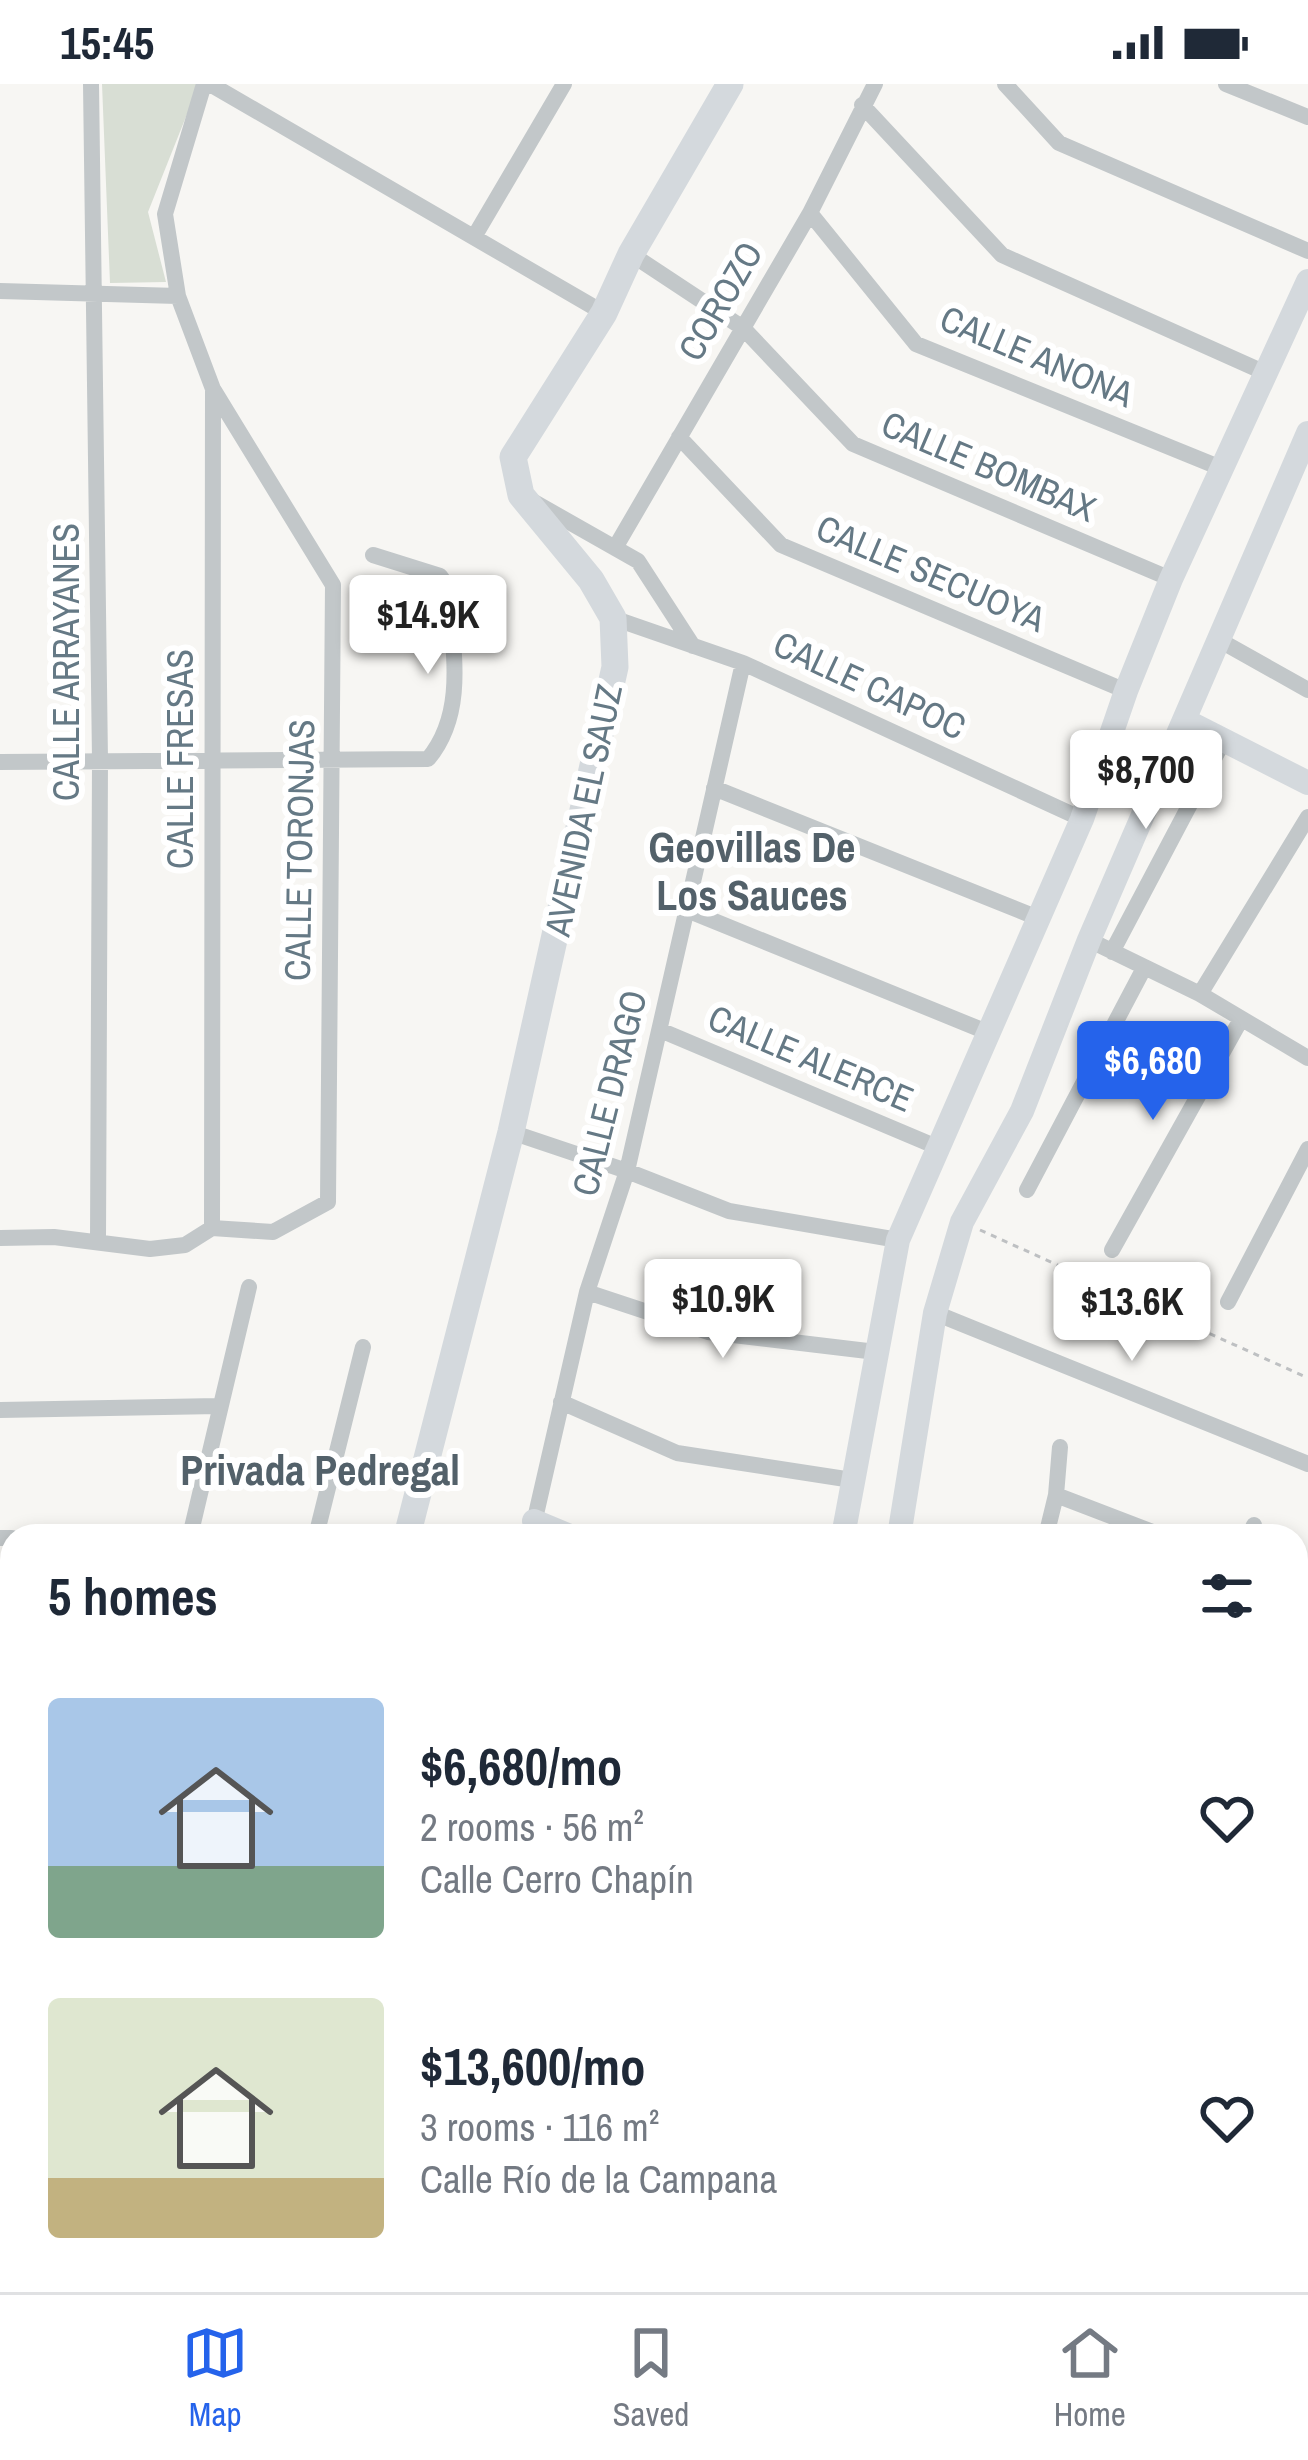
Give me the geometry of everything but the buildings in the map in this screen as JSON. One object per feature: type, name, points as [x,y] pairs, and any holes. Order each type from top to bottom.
[{"type":"main road","points":[[613,618],[591,580],[521,495],[513,458],[604,314],[631,254],[730,84]]},
{"type":"main road","points":[[844,1524],[898,1240],[1082,819],[1171,579],[1308,281]]},
{"type":"main road","points":[[901,1524],[935,1313],[962,1222],[1022,1112],[1100,946],[1184,720],[1308,433]]},
{"type":"main road","name":"AVENIDA EL SAUZ","points":[[410,1524],[512,1132],[614,667],[613,618]]},
{"type":"main road","points":[[1184,720],[1308,783]]},
{"type":"street","name":"CALLE ARRAYANES","points":[[92,84],[100,760],[98,1240]]},
{"type":"street","points":[[207,84],[604,314]]},
{"type":"street","name":"CALLE FRESAS","points":[[207,84],[165,214],[178,296],[213,389],[212,1228]]},
{"type":"street","points":[[474,237],[563,84]]},
{"type":"street","name":"COROZO","points":[[615,548],[810,213],[875,84]]},
{"type":"street","points":[[1005,84],[1059,143],[1308,251]]},
{"type":"street","points":[[1226,84],[1308,116]]},
{"type":"street","points":[[862,105],[1002,255],[1268,374]]},
{"type":"street","name":"CALLE ANONA","points":[[810,213],[916,344],[1221,469]]},
{"type":"street","name":"CALLE BOMBAX","points":[[631,254],[743,328],[853,444],[1171,579]]},
{"type":"street","points":[[0,291],[178,296]]},
{"type":"street","name":"CALLE TORONJAS","points":[[212,1228],[274,1232],[328,1202],[334,760],[333,584],[213,389]]},
{"type":"street","name":"CALLE SECUOYA","points":[[680,437],[782,545],[1126,691]]},
{"type":"street","points":[[521,495],[638,561],[693,646]]},
{"type":"street","points":[[0,762],[428,759],[443,741],[456,694],[448,587],[440,576],[373,555]]},
{"type":"street","name":"CALLE CAPOC","points":[[613,618],[742,663],[1082,819]]},
{"type":"street","points":[[1219,640],[1308,689]]},
{"type":"street","name":"CALLE DRAGO","points":[[533,1524],[587,1292],[627,1171],[742,663]]},
{"type":"street","points":[[1225,738],[1100,946],[1200,994],[1308,1058]]},
{"type":"street","points":[[714,788],[1038,918]]},
{"type":"street","points":[[1200,994],[1308,818]]},
{"type":"street","points":[[687,910],[987,1031]]},
{"type":"street","points":[[1027,1190],[1144,968]]},
{"type":"street","points":[[1112,1250],[1240,1021]]},
{"type":"street","name":"CALLE ALERCE","points":[[660,1030],[937,1147]]},
{"type":"street","points":[[512,1132],[729,1211],[898,1240]]},
{"type":"street","points":[[1228,1302],[1308,1149]]},
{"type":"street","points":[[0,1238],[98,1240],[150,1249],[185,1246],[212,1228]]},
{"type":"street","points":[[193,1524],[249,1287]]},
{"type":"street","points":[[587,1292],[708,1332],[876,1352]]},
{"type":"street","points":[[935,1313],[1308,1464]]},
{"type":"street","points":[[319,1524],[363,1347]]},
{"type":"street","points":[[561,1402],[677,1453],[852,1480]]},
{"type":"street","points":[[0,1410],[218,1406]]},
{"type":"street","points":[[1049,1524],[1060,1447]]},
{"type":"street","points":[[1056,1495],[1132,1524]]},
{"type":"path","points":[[962,1222],[1308,1378]]},
{"type":"shaded area","points":[[102,84],[199,84],[148,212],[166,282],[110,283]]},
{"type":"district","name":"Geovillas De Los Sauces","points":[[752,872]]},
{"type":"district","name":"Privada Pedregal","points":[[320,1470]]}]
